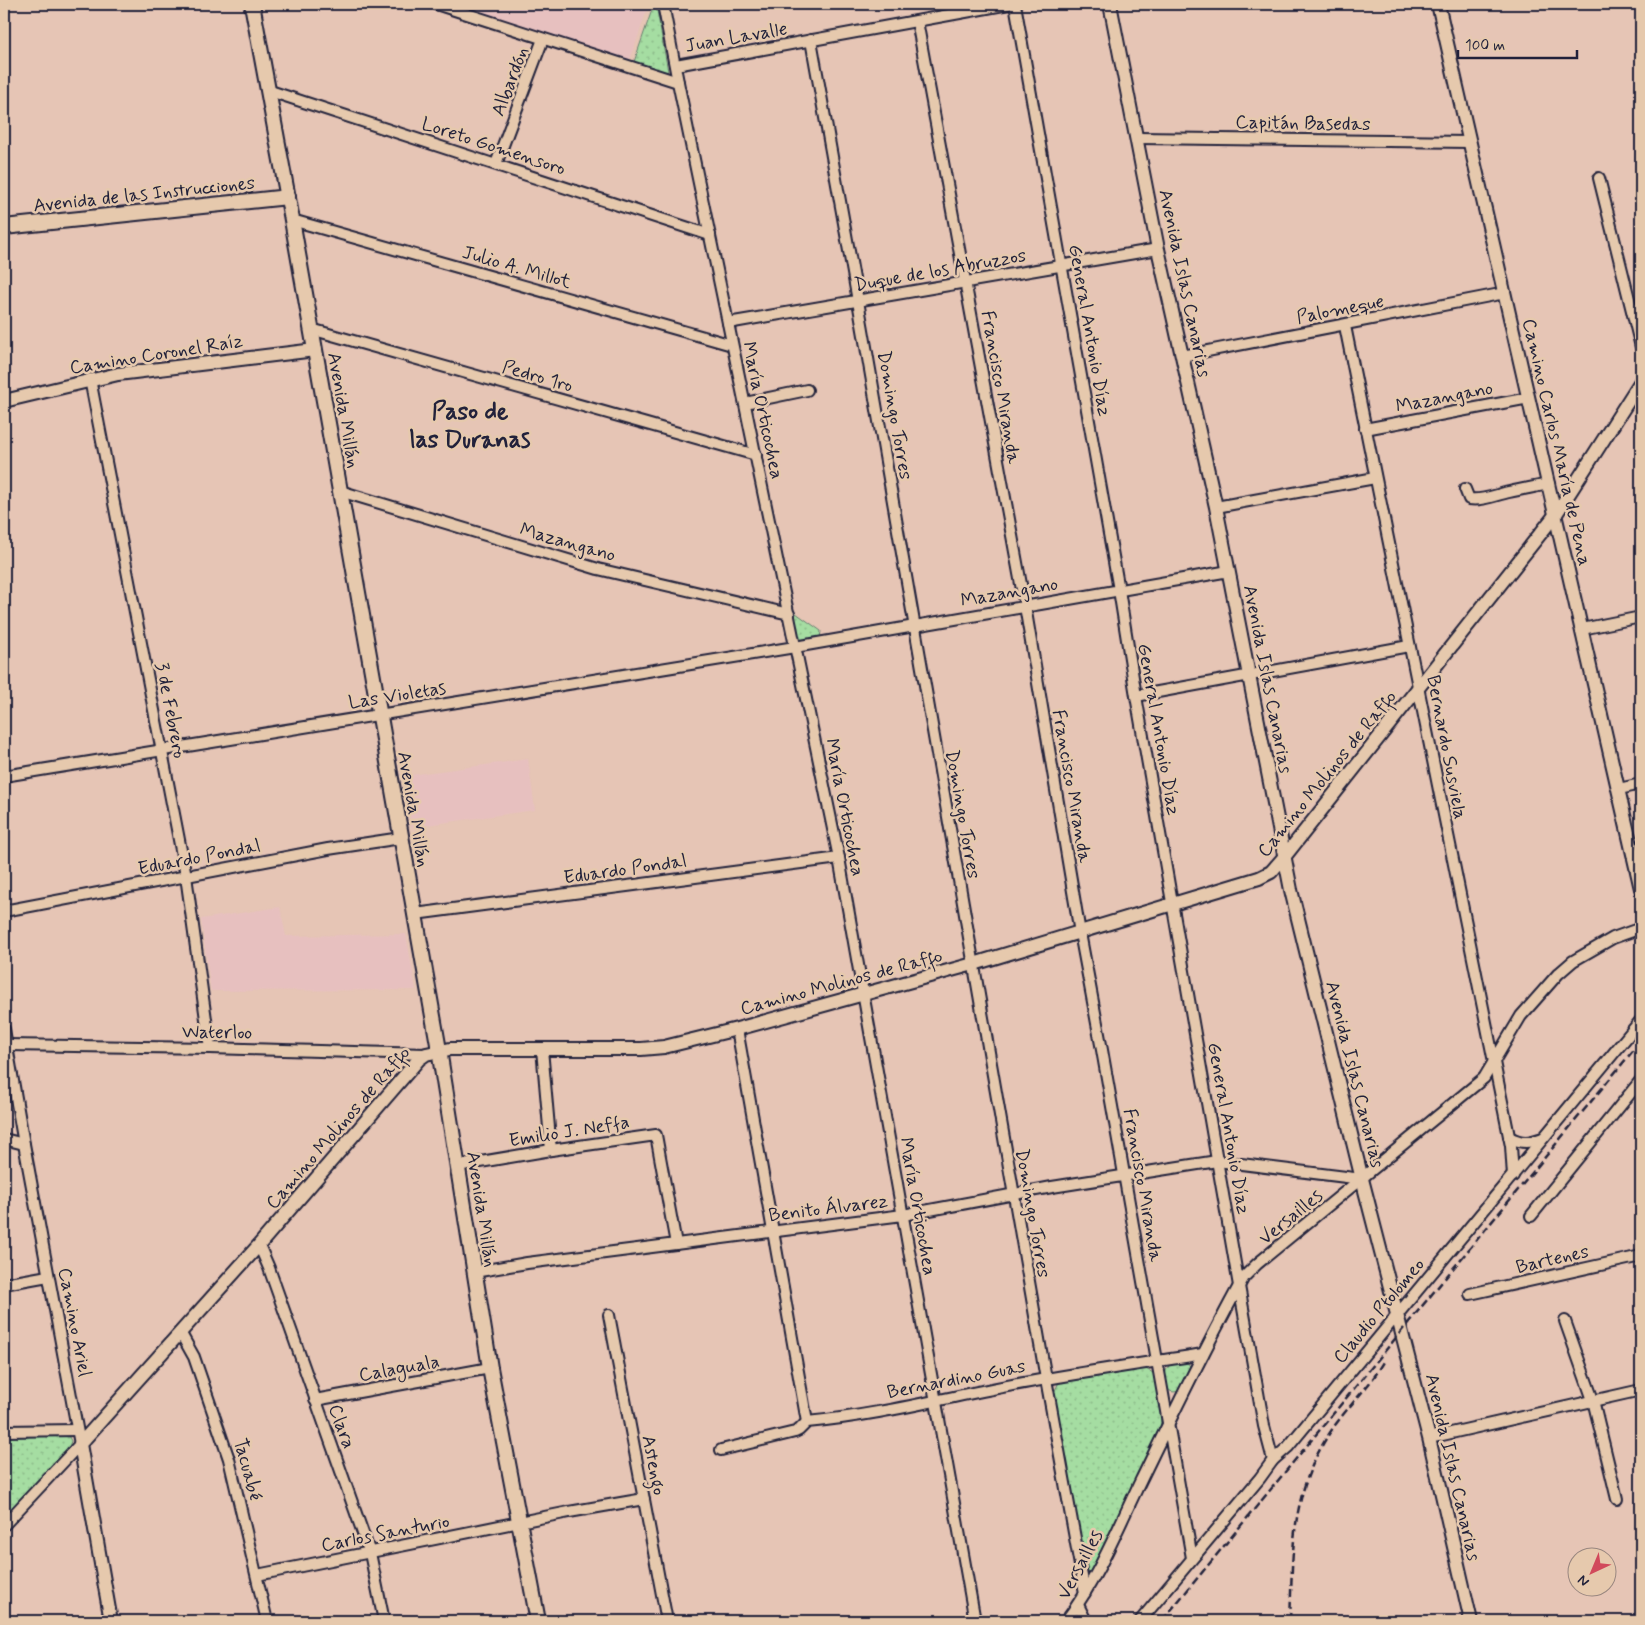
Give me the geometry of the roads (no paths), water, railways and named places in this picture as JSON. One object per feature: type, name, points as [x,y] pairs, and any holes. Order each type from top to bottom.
[{"type":"main road","name":"Avenida Millán","points":[[252,4],[415,914],[432,1052],[457,1166],[490,1368],[538,1621]]},
{"type":"main road","name":"Avenida de las Instrucciones","points":[[4,227],[288,197]]},
{"type":"street","points":[[436,4],[678,82]]},
{"type":"street","name":"María Orticochea","points":[[663,4],[839,858],[975,1621]]},
{"type":"street","name":"Juan Lavalle","points":[[676,65],[1009,4]]},
{"type":"street","name":"General Antonio Díaz","points":[[1015,4],[1119,590],[1239,1286],[1264,1426],[1273,1460]]},
{"type":"street","name":"Avenida Islas Canarias","points":[[1110,4],[1158,249],[1229,570],[1291,890],[1362,1179],[1429,1438],[1470,1621]]},
{"type":"street","name":"Camino Carlos María de Pena","points":[[1438,4],[1641,889]]},
{"type":"street","name":"Francisco Miranda","points":[[917,21],[1025,606],[1080,933],[1192,1558]]},
{"type":"street","name":"Albardón","points":[[496,164],[544,39]]},
{"type":"street","name":"Domingo Torres","points":[[811,40],[1013,1194],[1085,1593]]},
{"type":"street","name":"Loreto Gomensoro","points":[[267,90],[710,235]]},
{"type":"street","name":"Capitán Basedas","points":[[1137,138],[1470,142]]},
{"type":"street","points":[[1599,178],[1641,347]]},
{"type":"street","name":"Julio A. Millot","points":[[292,220],[732,345]]},
{"type":"street","name":"Duque de los Abruzzos","points":[[728,323],[1158,249]]},
{"type":"street","name":"Palomeque","points":[[1182,356],[1345,326],[1505,293]]},
{"type":"street","name":"Bernardo Susviela","points":[[1345,326],[1509,1137],[1513,1176]]},
{"type":"street","name":"Pedro 1ro","points":[[311,329],[756,455]]},
{"type":"street","name":"Camino Coronel Raíz","points":[[4,401],[118,374],[315,350]]},
{"type":"street","name":"3 de Febrero","points":[[90,380],[186,876],[210,1048]]},
{"type":"street","name":"Camino Molinos de Raffo","points":[[4,1525],[80,1444],[259,1245],[419,1059],[432,1052],[479,1048],[642,1049],[664,1046],[737,1029],[973,964],[1173,905],[1260,878],[1271,872],[1556,514],[1641,381]]},
{"type":"street","points":[[745,403],[806,390]]},
{"type":"street","name":"Mazangano","points":[[1366,429],[1529,398]]},
{"type":"street","points":[[1216,507],[1375,478]]},
{"type":"street","points":[[1465,489],[1469,499],[1473,500],[1487,499],[1509,492],[1549,484]]},
{"type":"street","name":"Mazangano","points":[[340,491],[598,569],[789,614]]},
{"type":"street","name":"Mazangano","points":[[795,647],[1229,570]]},
{"type":"street","points":[[1582,629],[1641,617]]},
{"type":"street","points":[[1136,696],[1409,646]]},
{"type":"street","name":"Las Violetas","points":[[4,776],[795,647]]},
{"type":"street","points":[[1619,789],[1641,784]]},
{"type":"street","name":"Eduardo Pondal","points":[[4,911],[328,849],[401,838]]},
{"type":"street","name":"Eduardo Pondal","points":[[415,914],[839,858]]},
{"type":"street","name":"Versailles","points":[[1066,1621],[1078,1606],[1097,1572],[1203,1354],[1244,1277],[1257,1264],[1484,1078],[1521,1016],[1558,974],[1573,961],[1613,938],[1641,928]]},
{"type":"street","name":"Claudio Ptolomeo","points":[[1140,1621],[1273,1460],[1288,1447],[1641,1020]]},
{"type":"street","name":"Camino Ariel","points":[[4,1029],[111,1621]]},
{"type":"street","points":[[737,1029],[807,1422]]},
{"type":"street","name":"Waterloo","points":[[7,1045],[432,1052]]},
{"type":"street","points":[[542,1049],[551,1150]]},
{"type":"street","points":[[1531,1216],[1641,1080]]},
{"type":"street","name":"Emilio J. Neffa","points":[[457,1166],[656,1135],[676,1244]]},
{"type":"street","points":[[1509,1137],[1520,1142],[1530,1143],[1544,1138]]},
{"type":"street","points":[[4,1139],[24,1144]]},
{"type":"street","name":"Benito Álvarez","points":[[474,1272],[903,1215],[1013,1194],[1217,1161],[1362,1179]]},
{"type":"street","name":"Clara","points":[[259,1245],[370,1553],[384,1621]]},
{"type":"street","name":"Bartenes","points":[[1470,1294],[1641,1256]]},
{"type":"street","points":[[4,1284],[48,1276]]},
{"type":"street","name":"Astengo","points":[[609,1315],[667,1621]]},
{"type":"street","points":[[1565,1321],[1592,1400],[1617,1499]]},
{"type":"street","name":"Tacuabé","points":[[180,1332],[194,1357],[230,1459],[267,1621]]},
{"type":"street","name":"Bernardino Guas","points":[[721,1450],[795,1432],[800,1430],[807,1422],[935,1401],[1046,1379],[1203,1354]]},
{"type":"street","name":"Calaguala","points":[[315,1400],[490,1368]]},
{"type":"street","points":[[1429,1438],[1641,1390]]},
{"type":"street","points":[[4,1431],[77,1430]]},
{"type":"street","points":[[519,1523],[644,1499]]},
{"type":"street","name":"Carlos Santurio","points":[[257,1575],[519,1523]]},
{"type":"street","points":[[1078,1606],[1086,1621]]},
{"type":"railway","points":[[1162,1621],[1641,1041]]},
{"type":"railway","points":[[1290,1621],[1296,1521],[1309,1474],[1319,1451],[1333,1428],[1384,1362]]},
{"type":"district","name":"Paso de las Duranas","points":[[470,425]]}]
